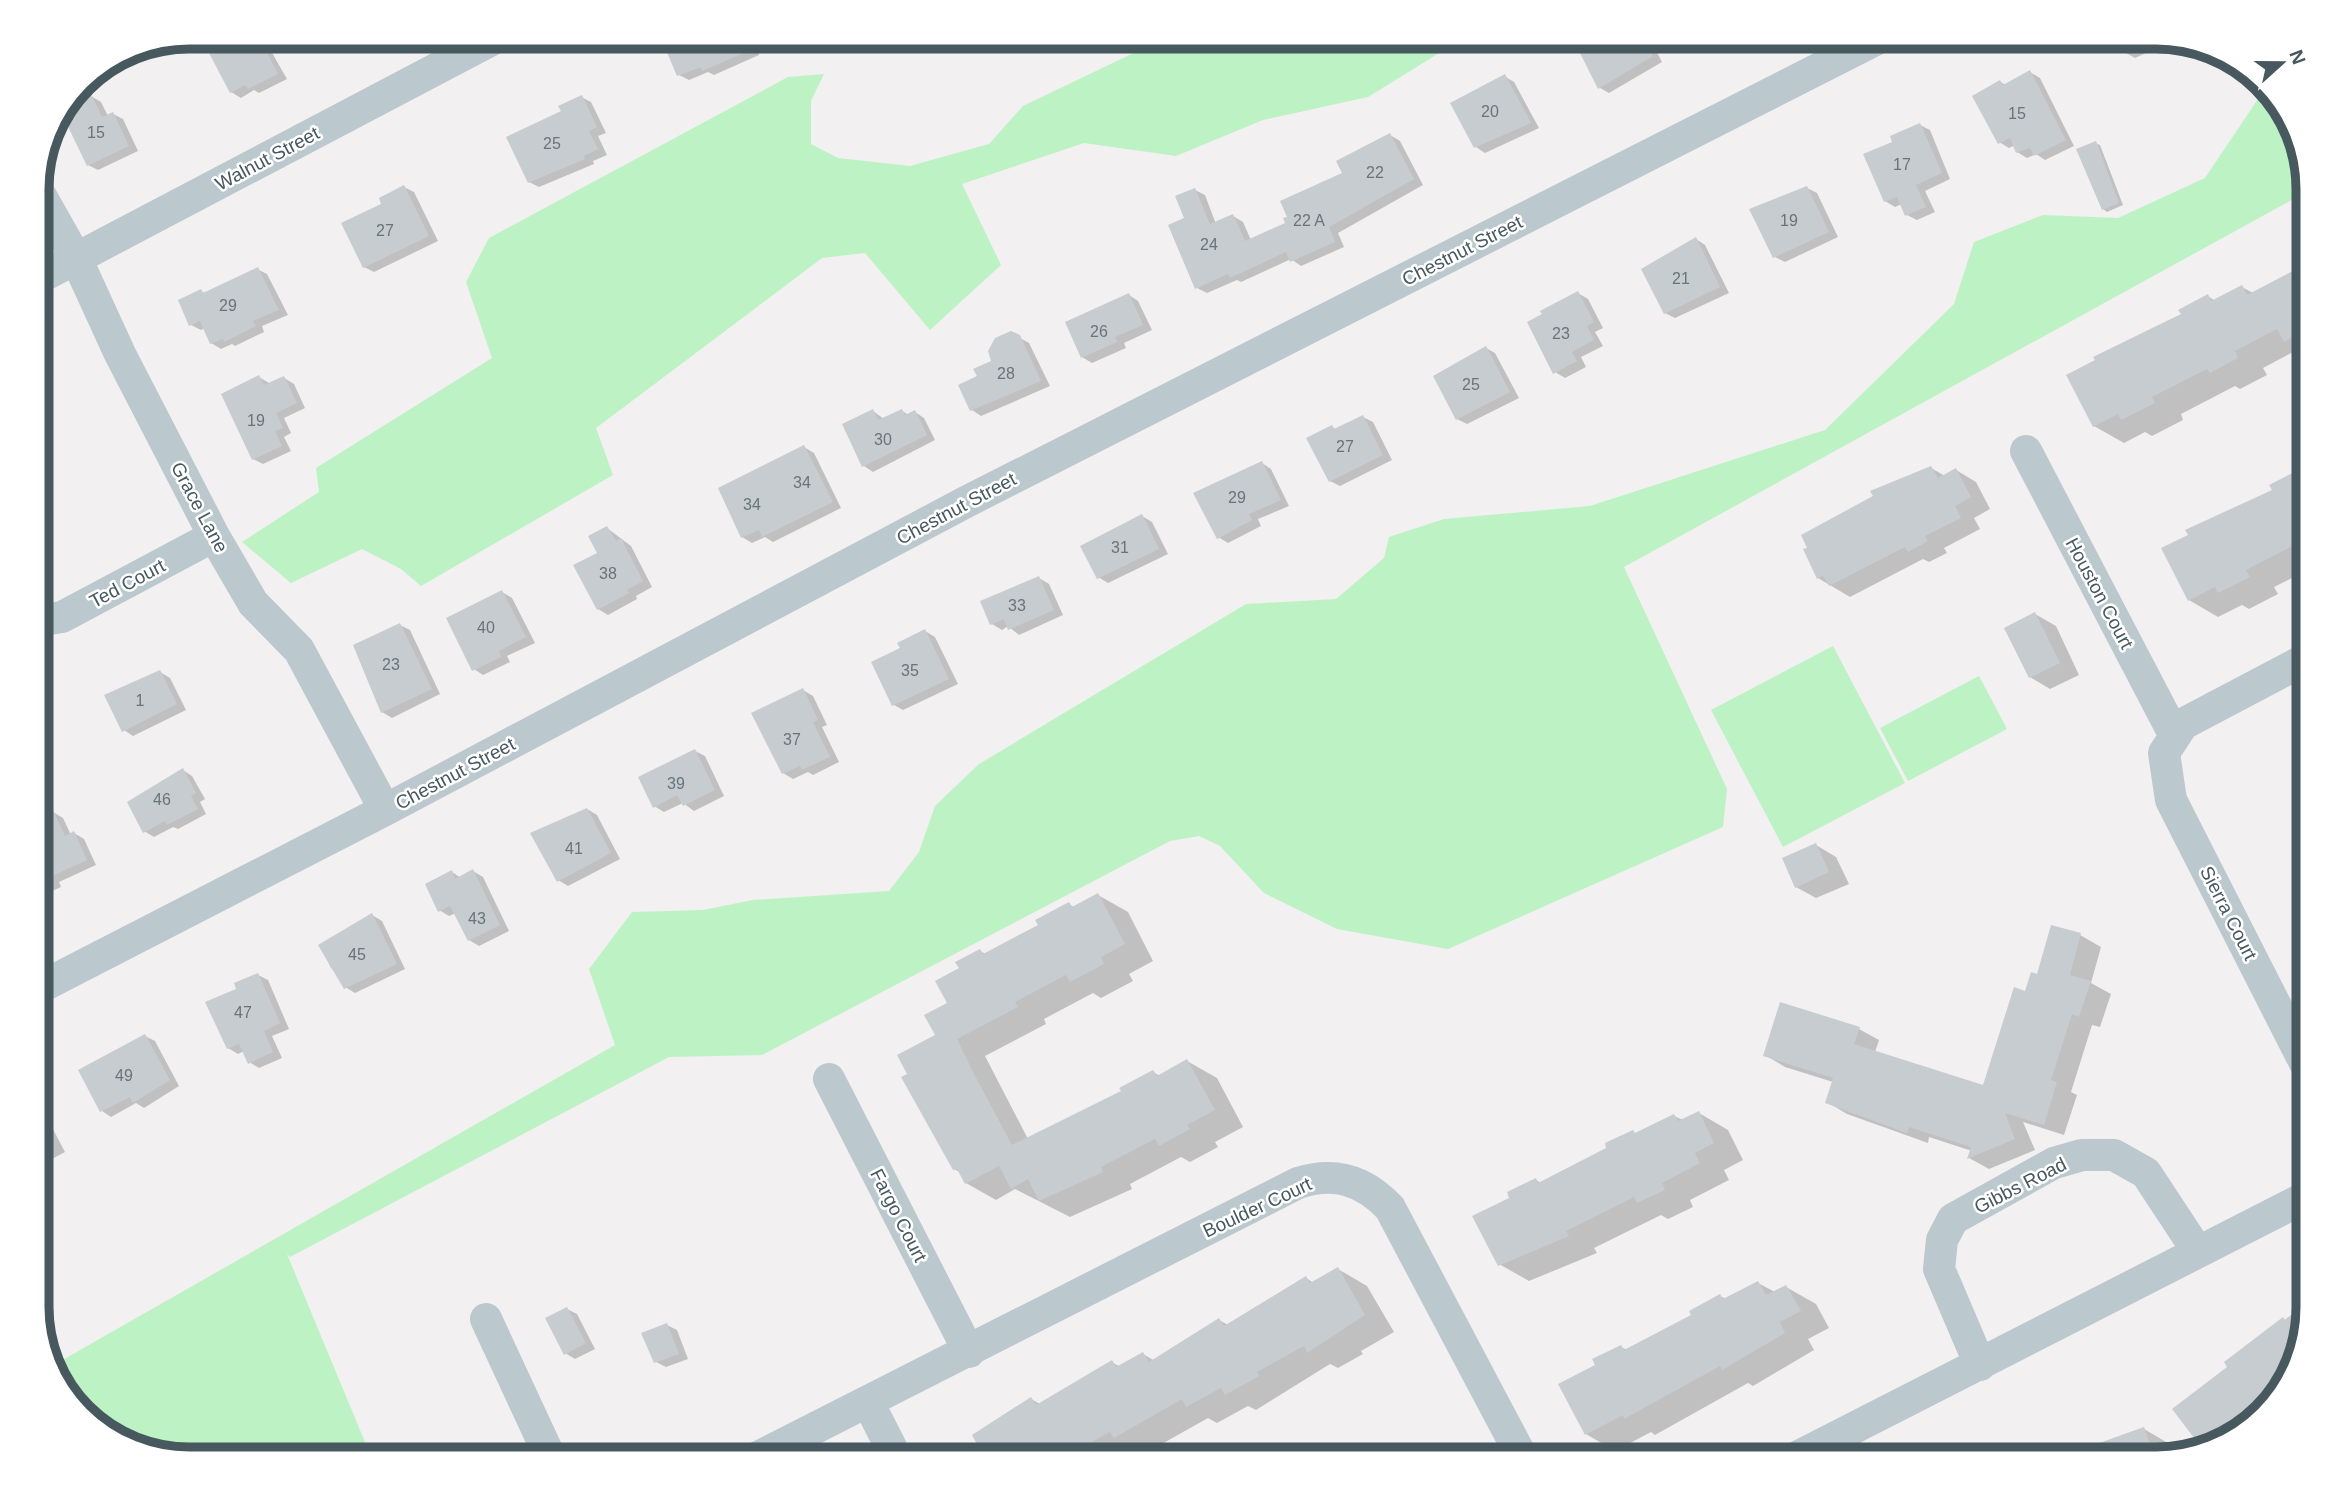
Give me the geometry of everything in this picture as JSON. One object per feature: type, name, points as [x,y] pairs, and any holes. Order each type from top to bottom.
[{"type":"street","name":"Walnut Street","points":[[49,273],[474,49]]},
{"type":"street","name":"Chestnut Street","points":[[49,983],[385,810],[964,503],[1857,49]]},
{"type":"street","name":"Grace Lane","points":[[49,210],[76,258],[120,354],[214,536],[253,603],[299,650],[385,810]]},
{"type":"street","name":"Houston Court","points":[[2026,451],[2169,745]]},
{"type":"street","name":"Ted Court","points":[[49,619],[62,617],[214,536]]},
{"type":"street","points":[[2169,745],[2183,724],[2296,664]]},
{"type":"street","name":"Sierra Court","points":[[2169,745],[2171,800],[2296,1045]]},
{"type":"street","name":"Fargo Court","points":[[829,1079],[969,1352]]},
{"type":"street","name":"Gibbs Road","points":[[1980,1365],[1939,1269],[1942,1240],[1953,1219],[2054,1163],[2082,1155],[2115,1155],[2146,1173],[2198,1252]]},
{"type":"street","name":"Boulder Court","points":[[778,1447],[1298,1183],[1326,1176],[1339,1177],[1366,1186],[1390,1208],[1517,1447]]},
{"type":"street","points":[[1817,1447],[2296,1202]]},
{"type":"street","points":[[486,1319],[545,1447]]},
{"type":"street","points":[[868,1402],[891,1447]]},
{"type":"green space","points":[[1142,49],[1446,49],[1368,97],[1263,120],[1176,156],[1084,143],[962,184],[1001,265],[930,330],[865,253],[822,258],[596,428],[613,475],[421,586],[401,569],[362,549],[291,583],[242,542],[319,492],[316,468],[492,358],[466,282],[489,238],[788,77],[824,74],[811,101],[811,144],[838,158],[910,166],[989,144],[1023,106]]},
{"type":"green space","points":[[2259,98],[2262,98],[2282,127],[2295,171],[2296,198],[1624,567],[1727,789],[1723,827],[1448,949],[1337,929],[1264,893],[1220,846],[1199,836],[1170,841],[762,1055],[669,1057],[290,1257],[287,1254],[367,1447],[180,1447],[144,1440],[111,1423],[90,1406],[63,1369],[60,1361],[615,1045],[589,969],[632,912],[703,910],[753,900],[889,891],[919,852],[935,806],[979,764],[1246,604],[1336,599],[1384,558],[1389,537],[1444,519],[1590,506],[1825,430],[1954,304],[1974,242],[2043,215],[2118,218],[2205,178]]},
{"type":"green space","points":[[1833,646],[1905,783],[1783,847],[1711,710]]},
{"type":"green space","points":[[1979,676],[2007,729],[1908,781],[1880,728]]},
{"type":"building","points":[[211,49],[265,49],[278,74],[248,89],[245,85],[230,93],[209,53]]},
{"type":"building","points":[[753,49],[702,71],[701,67],[677,76],[666,50]]},
{"type":"building","points":[[1578,49],[1649,49],[1653,56],[1598,89]]},
{"type":"building","points":[[2030,70],[2066,140],[2034,156],[2030,148],[2016,153],[2010,138],[1998,144],[1972,96],[2000,80],[2003,85]]},
{"type":"building","points":[[1505,74],[1531,123],[1474,148],[1450,103]]},
{"type":"building","points":[[91,94],[102,117],[113,112],[129,146],[87,166],[66,122],[83,98]]},
{"type":"building","points":[[582,95],[597,127],[589,131],[598,149],[584,156],[585,159],[528,183],[506,137],[561,111],[558,106]]},
{"type":"building","points":[[1920,123],[1942,173],[1916,185],[1926,207],[1905,216],[1897,197],[1884,202],[1863,154],[1892,142],[1890,136]]},
{"type":"building","points":[[1390,133],[1414,179],[1329,227],[1335,242],[1290,262],[1286,252],[1230,278],[1228,274],[1195,289],[1168,225],[1184,218],[1175,196],[1195,188],[1210,224],[1233,214],[1245,241],[1285,223],[1283,218],[1287,217],[1280,201],[1342,173],[1336,161]]},
{"type":"building","points":[[2096,141],[2119,203],[2102,210],[2076,149]]},
{"type":"building","points":[[404,185],[429,236],[363,268],[341,223],[381,204],[379,198]]},
{"type":"building","points":[[1807,186],[1829,232],[1773,258],[1749,209]]},
{"type":"building","points":[[1696,237],[1720,287],[1664,314],[1641,269]]},
{"type":"building","points":[[258,267],[279,310],[253,321],[256,326],[224,342],[223,339],[210,344],[200,321],[189,326],[178,300],[201,289],[203,293]]},
{"type":"building","points":[[2296,269],[2296,336],[2284,342],[2277,329],[2235,351],[2238,358],[2210,373],[2207,369],[2152,397],[2155,403],[2121,420],[2118,414],[2093,427],[2066,375],[2095,360],[2093,357],[2181,314],[2178,310],[2208,294],[2211,301],[2242,285],[2247,295]]},
{"type":"building","points":[[1578,291],[1594,322],[1587,326],[1594,340],[1572,352],[1577,361],[1553,374],[1527,322],[1542,314],[1540,311]]},
{"type":"building","points":[[1129,293],[1143,325],[1115,337],[1117,342],[1081,358],[1065,322]]},
{"type":"building","points":[[1011,331],[1020,335],[1041,381],[970,411],[958,385],[977,376],[973,369],[991,361],[988,351],[995,338]]},
{"type":"building","points":[[1486,346],[1510,392],[1456,420],[1433,376]]},
{"type":"building","points":[[259,375],[264,385],[284,376],[297,403],[276,413],[283,428],[275,431],[282,446],[252,460],[221,394]]},
{"type":"building","points":[[873,409],[878,420],[902,409],[905,415],[915,410],[927,435],[862,467],[842,424]]},
{"type":"building","points":[[1363,415],[1383,455],[1329,482],[1306,438],[1332,425],[1334,429]]},
{"type":"building","points":[[804,445],[833,502],[762,537],[759,530],[741,538],[718,488]]},
{"type":"building","points":[[1262,461],[1281,500],[1249,514],[1252,520],[1217,539],[1193,493]]},
{"type":"building","points":[[1931,466],[1938,478],[1956,468],[1971,497],[1955,506],[1961,518],[1925,536],[1928,541],[1908,552],[1905,547],[1829,586],[1823,576],[1817,579],[1803,549],[1807,548],[1801,535],[1873,496],[1870,491]]},
{"type":"building","points":[[2296,471],[2296,544],[2246,570],[2250,577],[2218,593],[2215,587],[2188,601],[2161,548],[2188,535],[2185,530],[2272,490],[2269,485]]},
{"type":"building","points":[[1142,514],[1159,549],[1097,579],[1080,546]]},
{"type":"building","points":[[607,526],[616,541],[621,538],[643,581],[627,590],[629,593],[597,610],[573,565],[597,553],[588,536]]},
{"type":"building","points":[[1039,576],[1054,610],[1008,630],[1004,619],[990,625],[980,601]]},
{"type":"building","points":[[502,590],[526,637],[499,651],[501,657],[472,671],[446,618]]},
{"type":"building","points":[[2035,612],[2060,663],[2029,678],[2004,628]]},
{"type":"building","points":[[400,623],[432,689],[381,713],[353,645]]},
{"type":"building","points":[[925,629],[949,679],[892,706],[871,662],[900,648],[897,643]]},
{"type":"building","points":[[160,670],[177,704],[122,732],[104,695]]},
{"type":"building","points":[[803,688],[818,720],[813,722],[830,757],[802,770],[800,766],[782,774],[751,713]]},
{"type":"building","points":[[695,749],[715,790],[683,806],[677,795],[653,808],[638,777]]},
{"type":"building","points":[[183,768],[196,793],[191,796],[198,809],[167,825],[165,821],[143,833],[127,802]]},
{"type":"building","points":[[49,801],[65,836],[74,831],[87,860],[49,877]]},
{"type":"building","points":[[587,808],[611,853],[557,882],[530,833]]},
{"type":"building","points":[[1816,843],[1829,872],[1795,888],[1782,858]]},
{"type":"building","points":[[473,869],[500,925],[468,941],[450,906],[438,912],[425,884],[452,870],[455,879]]},
{"type":"building","points":[[1098,893],[1125,944],[1101,957],[1104,964],[1070,982],[1066,975],[1015,1002],[1018,1007],[957,1039],[1012,1145],[1121,1091],[1119,1088],[1153,1070],[1157,1076],[1187,1059],[1215,1110],[1187,1125],[1190,1129],[1159,1146],[1155,1139],[1101,1167],[1103,1172],[1039,1201],[1028,1179],[1011,1189],[999,1166],[965,1184],[957,1169],[953,1170],[901,1077],[907,1074],[897,1055],[935,1035],[924,1015],[947,1003],[935,981],[959,968],[955,962],[980,949],[983,954],[1038,925],[1035,920],[1069,902],[1072,907]]},
{"type":"building","points":[[372,913],[397,964],[344,989],[318,945]]},
{"type":"building","points":[[2051,925],[2081,933],[2070,975],[2091,981],[2079,1017],[2072,1014],[2051,1080],[2057,1082],[2044,1125],[2005,1113],[2015,1139],[1967,1159],[1971,1147],[1909,1127],[1907,1133],[1825,1103],[1833,1078],[1763,1056],[1780,1002],[1860,1027],[1854,1044],[1983,1085],[2014,987],[2025,991],[2031,972],[2037,974]]},
{"type":"building","points":[[258,973],[280,1023],[264,1031],[273,1052],[248,1064],[239,1044],[227,1049],[205,1002],[236,989],[234,983]]},
{"type":"building","points":[[145,1034],[170,1080],[133,1103],[130,1097],[100,1112],[78,1070]]},
{"type":"building","points":[[1699,1111],[1714,1143],[1695,1153],[1700,1163],[1662,1183],[1665,1190],[1637,1203],[1634,1197],[1566,1231],[1569,1236],[1498,1266],[1472,1216],[1509,1198],[1507,1192],[1536,1178],[1538,1183],[1606,1148],[1605,1143],[1633,1130],[1635,1133],[1674,1114],[1678,1121]]},
{"type":"building","points":[[1338,1267],[1365,1315],[1307,1353],[1304,1346],[1257,1372],[1259,1376],[1225,1395],[1221,1388],[1186,1407],[1182,1399],[1114,1438],[1110,1432],[1083,1447],[978,1447],[972,1435],[1031,1397],[1036,1405],[1112,1360],[1116,1367],[1143,1352],[1149,1362],[1219,1318],[1224,1326],[1306,1276],[1310,1283]]},
{"type":"building","points":[[1758,1281],[1766,1295],[1786,1285],[1801,1311],[1780,1322],[1785,1333],[1722,1370],[1720,1366],[1624,1419],[1623,1415],[1585,1435],[1558,1384],[1595,1365],[1592,1359],[1621,1345],[1624,1350],[1691,1315],[1689,1311],[1720,1294],[1723,1299]]},
{"type":"building","points":[[567,1307],[586,1343],[564,1355],[545,1318]]},
{"type":"building","points":[[2296,1312],[2289,1352],[2272,1385],[2259,1401],[2234,1423],[2196,1441],[2172,1409],[2227,1367],[2224,1362],[2283,1317],[2285,1320]]},
{"type":"building","points":[[667,1323],[679,1354],[654,1363],[641,1333]]},
{"type":"building","points":[[2144,1427],[2151,1447],[2088,1447]]}]
